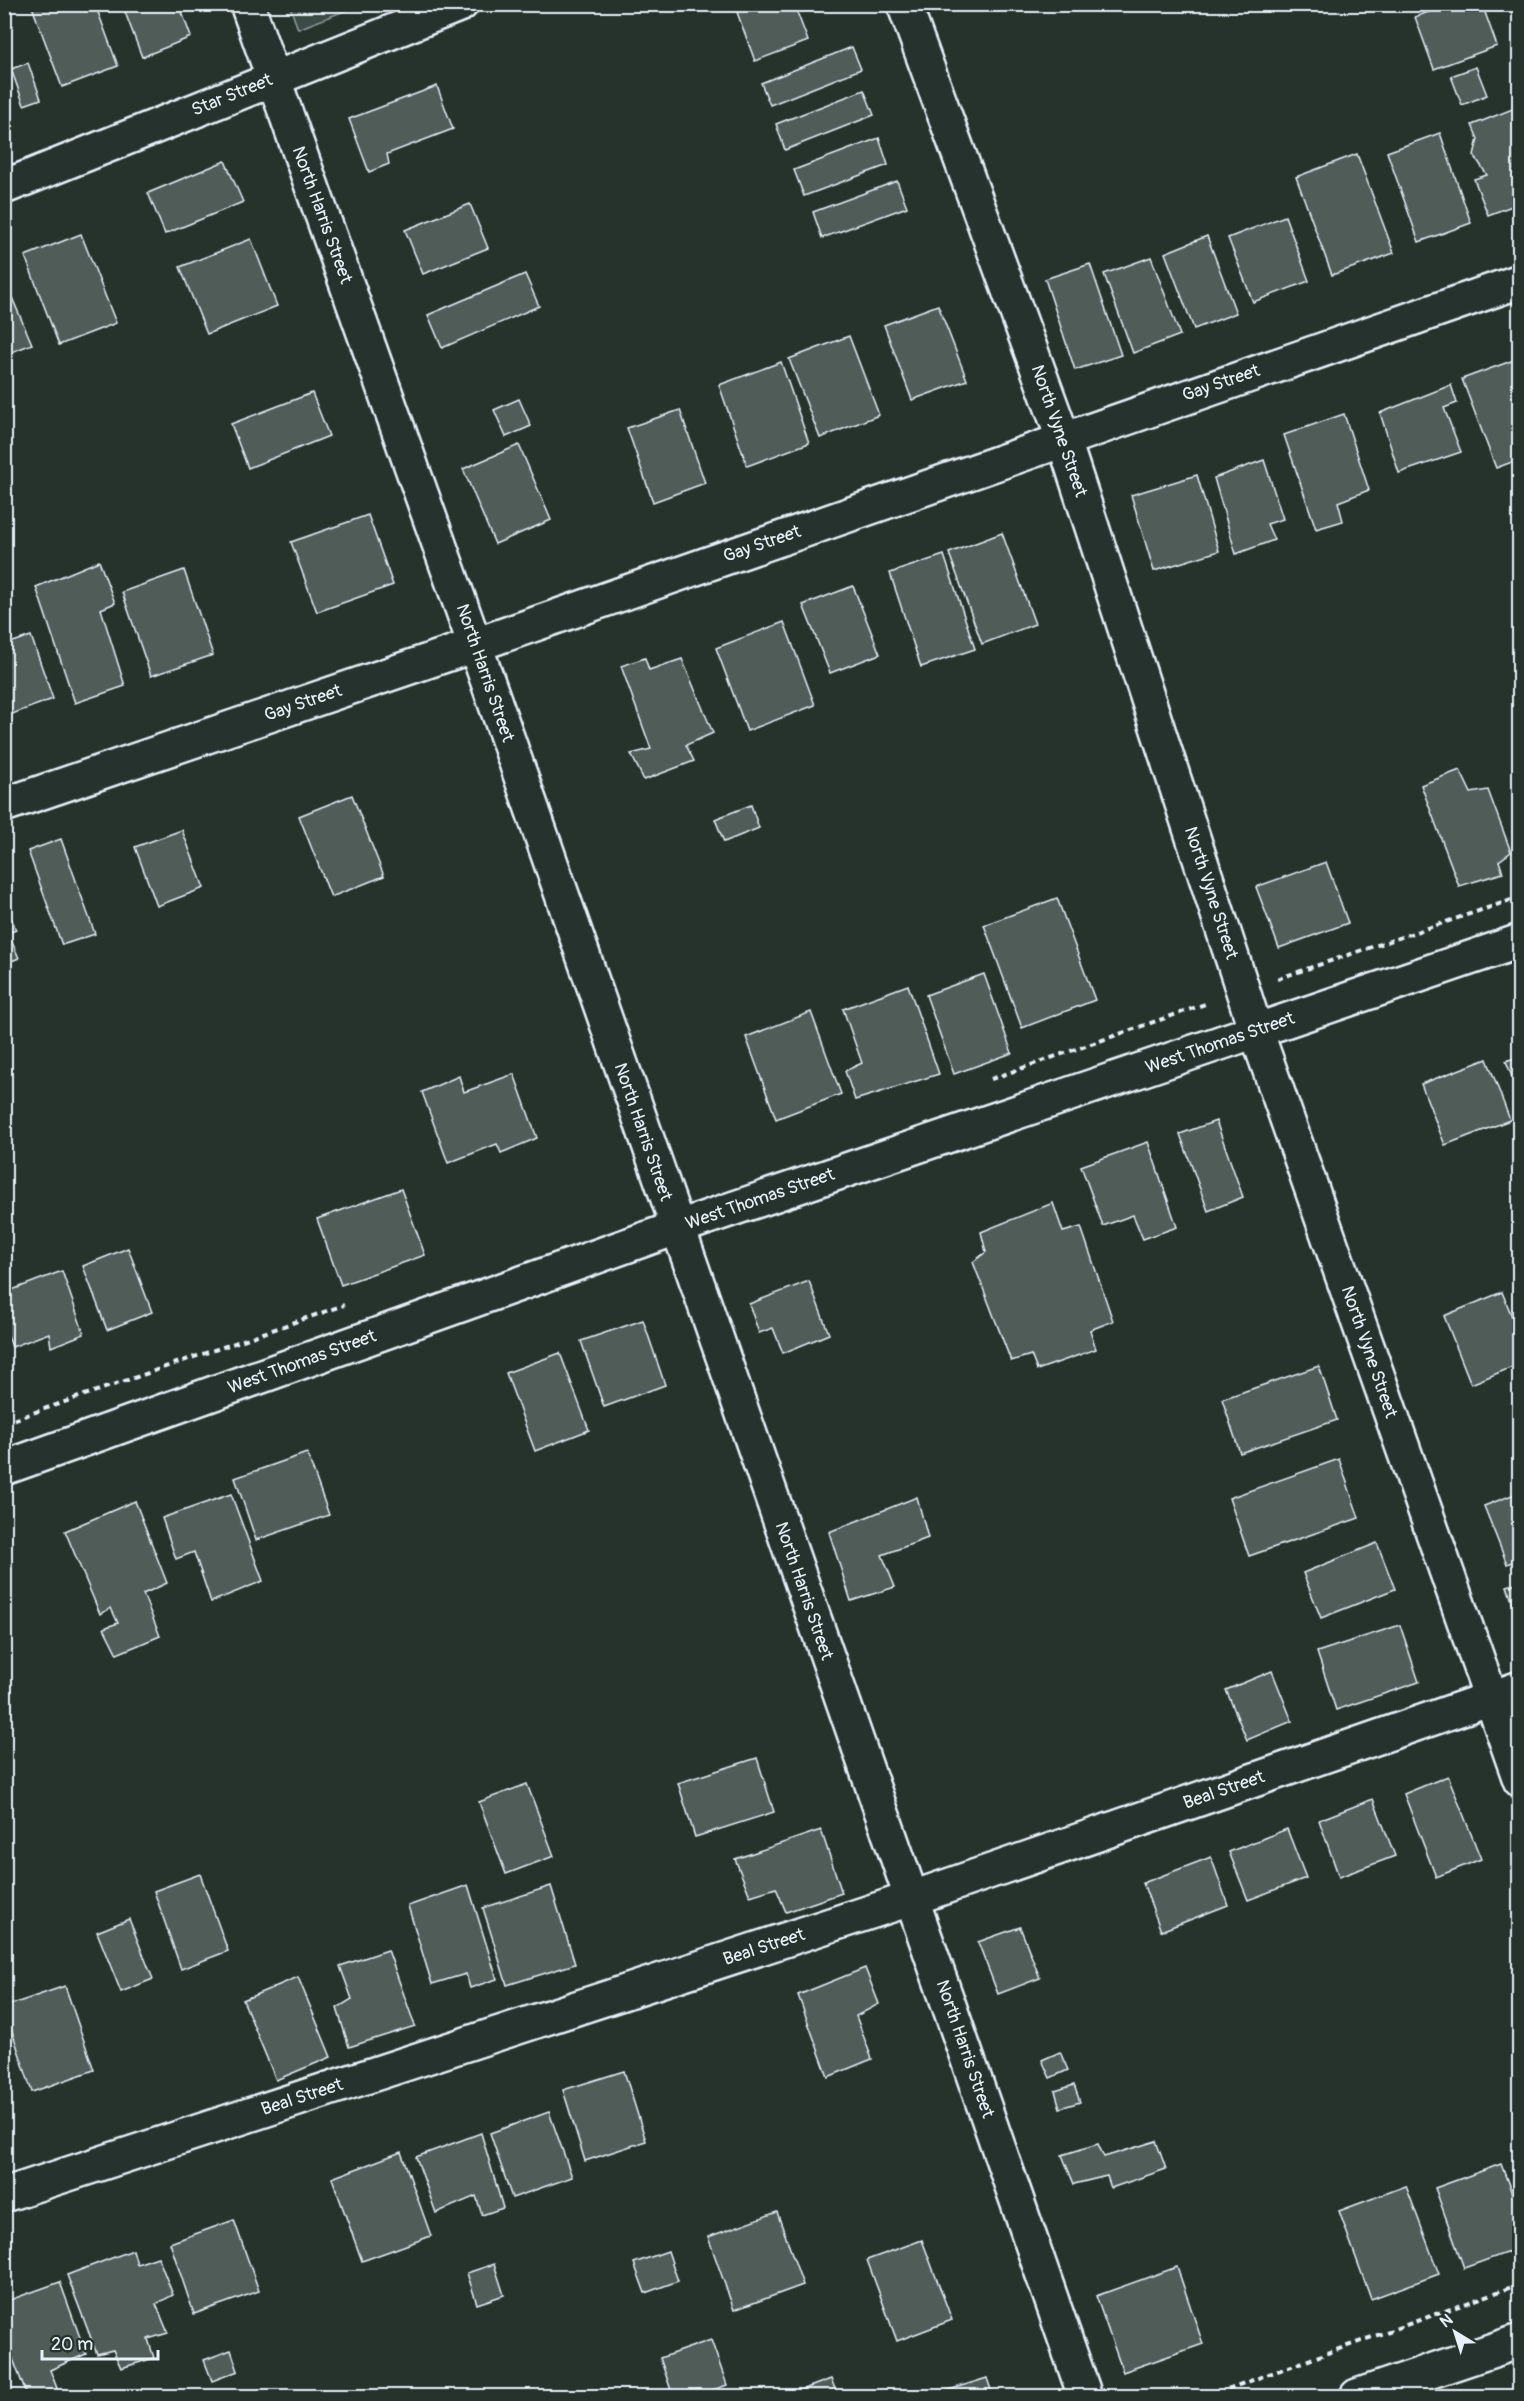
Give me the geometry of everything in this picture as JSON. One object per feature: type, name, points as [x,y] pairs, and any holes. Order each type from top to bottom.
[{"type":"street","name":"North Harris Street","points":[[247,4],[475,645],[676,1228],[913,1898],[1085,2397]]},
{"type":"street","name":"Star Street","points":[[4,187],[461,4]]},
{"type":"street","name":"North Vyne Street","points":[[904,4],[1063,438],[1256,1031],[1505,1693],[1520,1780]]},
{"type":"street","name":"Gay Street","points":[[4,805],[475,645],[1063,438],[1520,281]]},
{"type":"street","name":"West Thomas Street","points":[[4,1468],[676,1228],[1520,941]]},
{"type":"street","name":"Beal Street","points":[[4,2194],[913,1898],[1505,1693]]},
{"type":"street","points":[[1357,2397],[1520,2341]]},
{"type":"path","points":[[1208,2397],[1520,2284]]},
{"type":"shaded area","points":[[289,4],[360,4],[360,5],[298,29]]},
{"type":"building","points":[[31,4],[95,4],[118,66],[62,87]]},
{"type":"building","points":[[122,4],[179,4],[191,37],[142,57]]},
{"type":"building","points":[[734,4],[794,4],[808,41],[755,61]]},
{"type":"building","points":[[1450,4],[1482,4],[1497,46],[1434,69],[1415,17]]},
{"type":"building","points":[[852,47],[861,69],[770,105],[761,83]]},
{"type":"building","points":[[28,63],[41,99],[24,105],[11,69]]},
{"type":"building","points":[[1476,67],[1487,95],[1462,105],[1451,76]]},
{"type":"building","points":[[437,86],[453,129],[387,154],[389,164],[369,172],[349,119]]},
{"type":"building","points":[[4,89],[11,108],[4,110]]},
{"type":"building","points":[[864,90],[874,115],[785,150],[776,124]]},
{"type":"building","points":[[1520,106],[1520,203],[1488,215],[1474,179],[1487,175],[1474,155],[1478,139],[1472,125]]},
{"type":"building","points":[[1440,133],[1471,223],[1419,242],[1387,152]]},
{"type":"building","points":[[879,138],[888,165],[804,196],[794,170]]},
{"type":"building","points":[[1357,154],[1394,253],[1332,275],[1296,177]]},
{"type":"building","points":[[225,161],[243,202],[165,234],[148,193]]},
{"type":"building","points":[[897,181],[907,207],[822,238],[813,212]]},
{"type":"building","points":[[470,204],[488,248],[423,274],[405,230]]},
{"type":"building","points":[[1285,216],[1309,281],[1253,302],[1228,238]]},
{"type":"building","points":[[81,234],[116,323],[59,345],[25,256]]},
{"type":"building","points":[[1207,236],[1236,313],[1194,329],[1165,253]]},
{"type":"building","points":[[251,239],[277,306],[207,334],[180,267]]},
{"type":"building","points":[[1151,257],[1180,335],[1133,353],[1104,274]]},
{"type":"building","points":[[1090,264],[1121,355],[1075,370],[1045,279]]},
{"type":"building","points":[[525,274],[539,306],[442,348],[428,315]]},
{"type":"building","points":[[4,279],[32,344],[4,355]]},
{"type":"building","points":[[938,305],[967,380],[912,400],[884,325]]},
{"type":"building","points":[[849,336],[879,415],[820,438],[789,359]]},
{"type":"building","points":[[1514,360],[1520,375],[1520,459],[1496,468],[1462,379]]},
{"type":"building","points":[[781,362],[809,443],[747,466],[719,385]]},
{"type":"building","points":[[1451,385],[1457,403],[1444,408],[1461,452],[1399,473],[1380,413]]},
{"type":"building","points":[[312,393],[329,436],[248,468],[231,424]]},
{"type":"building","points":[[519,399],[531,426],[506,437],[494,410]]},
{"type":"building","points":[[680,410],[705,483],[653,502],[627,428]]},
{"type":"building","points":[[1344,414],[1369,490],[1338,502],[1343,521],[1316,529],[1284,435]]},
{"type":"building","points":[[519,445],[551,520],[495,544],[463,469]]},
{"type":"building","points":[[1264,460],[1283,519],[1267,524],[1274,540],[1236,554],[1214,478]]},
{"type":"building","points":[[1197,475],[1219,551],[1154,571],[1131,495]]},
{"type":"building","points":[[368,515],[393,585],[317,612],[291,542]]},
{"type":"building","points":[[1002,533],[1035,624],[982,644],[949,553]]},
{"type":"building","points":[[944,555],[975,649],[921,667],[890,573]]},
{"type":"building","points":[[99,561],[115,603],[101,609],[125,686],[75,703],[36,587]]},
{"type":"building","points":[[184,570],[213,655],[151,676],[122,592]]},
{"type":"building","points":[[853,586],[880,654],[830,673],[803,605]]},
{"type":"building","points":[[784,622],[815,705],[747,731],[716,648]]},
{"type":"building","points":[[31,636],[53,699],[4,717],[4,645]]},
{"type":"building","points":[[645,658],[649,670],[682,659],[713,733],[686,745],[694,761],[644,780],[631,754],[651,749],[621,666]]},
{"type":"building","points":[[1460,770],[1471,793],[1488,790],[1511,852],[1499,861],[1503,873],[1459,886],[1421,785]]},
{"type":"building","points":[[352,795],[384,876],[331,897],[299,816]]},
{"type":"building","points":[[751,805],[759,828],[724,842],[715,819]]},
{"type":"building","points":[[182,830],[204,888],[157,906],[135,847]]},
{"type":"building","points":[[61,839],[95,934],[62,945],[28,851]]},
{"type":"building","points":[[1326,862],[1348,923],[1279,948],[1256,887]]},
{"type":"building","points":[[1057,898],[1095,1000],[1022,1028],[984,925]]},
{"type":"building","points":[[4,900],[16,930],[8,933],[19,958],[4,964]]},
{"type":"building","points":[[984,974],[1012,1053],[954,1074],[926,995]]},
{"type":"building","points":[[908,985],[939,1074],[855,1100],[845,1071],[862,1063],[843,1009]]},
{"type":"building","points":[[811,1012],[841,1094],[776,1119],[746,1037]]},
{"type":"building","points":[[1520,1056],[1520,1098],[1506,1061]]},
{"type":"building","points":[[1487,1059],[1510,1120],[1445,1145],[1421,1084]]},
{"type":"building","points":[[514,1074],[537,1138],[501,1153],[497,1144],[448,1163],[422,1092],[459,1076],[464,1092]]},
{"type":"building","points":[[1216,1121],[1243,1197],[1208,1211],[1180,1134]]},
{"type":"building","points":[[1148,1142],[1177,1227],[1143,1239],[1133,1215],[1103,1226],[1081,1166]]},
{"type":"building","points":[[401,1189],[425,1255],[341,1285],[317,1219]]},
{"type":"building","points":[[1053,1203],[1063,1232],[1081,1227],[1113,1321],[1090,1330],[1096,1349],[1037,1370],[1031,1355],[1011,1361],[973,1262],[986,1252],[981,1232]]},
{"type":"building","points":[[128,1248],[152,1312],[107,1330],[83,1266]]},
{"type":"building","points":[[62,1271],[84,1334],[51,1347],[49,1333],[12,1347],[4,1325],[4,1293]]},
{"type":"building","points":[[809,1281],[829,1334],[783,1353],[773,1328],[759,1333],[749,1304]]},
{"type":"building","points":[[1502,1292],[1520,1336],[1520,1364],[1471,1384],[1444,1316]]},
{"type":"building","points":[[643,1320],[665,1385],[604,1407],[581,1341]]},
{"type":"building","points":[[560,1353],[589,1430],[535,1451],[506,1373]]},
{"type":"building","points":[[1319,1366],[1337,1420],[1240,1453],[1222,1399]]},
{"type":"building","points":[[307,1453],[329,1515],[256,1540],[235,1478]]},
{"type":"building","points":[[1339,1459],[1359,1518],[1249,1556],[1229,1498]]},
{"type":"building","points":[[1520,1492],[1520,1559],[1507,1564],[1484,1506]]},
{"type":"building","points":[[231,1494],[263,1581],[211,1602],[194,1552],[176,1559],[162,1518]]},
{"type":"building","points":[[917,1497],[928,1538],[882,1555],[895,1587],[851,1601],[829,1532]]},
{"type":"building","points":[[135,1501],[167,1583],[143,1594],[160,1636],[117,1654],[104,1628],[118,1623],[111,1608],[100,1614],[65,1531]]},
{"type":"building","points":[[1377,1543],[1395,1589],[1321,1618],[1303,1573]]},
{"type":"building","points":[[1520,1582],[1520,1625],[1507,1586]]},
{"type":"building","points":[[1400,1625],[1419,1682],[1336,1710],[1317,1652]]},
{"type":"building","points":[[1272,1671],[1292,1721],[1247,1740],[1226,1690]]},
{"type":"building","points":[[757,1758],[774,1812],[695,1837],[678,1783]]},
{"type":"building","points":[[1448,1776],[1481,1859],[1436,1877],[1404,1794]]},
{"type":"building","points":[[527,1784],[554,1856],[506,1874],[479,1802]]},
{"type":"building","points":[[1373,1799],[1395,1856],[1339,1877],[1319,1820]]},
{"type":"building","points":[[1287,1829],[1306,1878],[1248,1900],[1229,1852]]},
{"type":"building","points":[[821,1830],[842,1893],[786,1912],[776,1888],[750,1896],[735,1859]]},
{"type":"building","points":[[1211,1857],[1228,1905],[1161,1931],[1143,1883]]},
{"type":"building","points":[[200,1874],[228,1951],[181,1969],[154,1891]]},
{"type":"building","points":[[468,1885],[497,1979],[470,1988],[466,1974],[432,1984],[408,1906]]},
{"type":"building","points":[[551,1886],[575,1964],[507,1985],[483,1908]]},
{"type":"building","points":[[129,1919],[153,1979],[121,1992],[97,1932]]},
{"type":"building","points":[[1020,1927],[1040,1978],[998,1994],[978,1942]]},
{"type":"building","points":[[388,1950],[415,2026],[349,2047],[337,2008],[352,1999],[340,1966]]},
{"type":"building","points":[[865,1968],[879,2004],[856,2016],[872,2059],[828,2077],[798,1995]]},
{"type":"building","points":[[298,1977],[331,2057],[276,2080],[243,2000]]},
{"type":"building","points":[[65,1986],[94,2070],[32,2092],[4,2007]]},
{"type":"building","points":[[1060,2052],[1068,2070],[1050,2078],[1042,2060]]},
{"type":"building","points":[[624,2071],[646,2141],[585,2161],[563,2090]]},
{"type":"building","points":[[1074,2085],[1080,2102],[1060,2108],[1055,2091]]},
{"type":"building","points":[[549,2112],[572,2177],[512,2198],[490,2133]]},
{"type":"building","points":[[481,2133],[503,2208],[482,2215],[476,2196],[436,2213],[416,2157]]},
{"type":"building","points":[[1156,2141],[1166,2169],[1111,2188],[1107,2176],[1074,2184],[1062,2155],[1098,2144],[1104,2157]]},
{"type":"building","points":[[401,2152],[431,2236],[362,2261],[332,2178]]},
{"type":"building","points":[[1501,2164],[1520,2215],[1520,2248],[1464,2268],[1435,2188]]},
{"type":"building","points":[[1406,2186],[1439,2274],[1371,2299],[1339,2211]]},
{"type":"building","points":[[777,2212],[803,2285],[734,2310],[708,2237]]},
{"type":"building","points":[[234,2220],[259,2291],[194,2314],[170,2243]]},
{"type":"building","points":[[922,2240],[952,2320],[897,2341],[867,2260]]},
{"type":"building","points":[[133,2250],[137,2264],[158,2257],[173,2295],[156,2304],[168,2333],[148,2339],[154,2358],[121,2368],[113,2350],[97,2354],[67,2275]]},
{"type":"building","points":[[668,2251],[678,2281],[645,2293],[634,2263]]},
{"type":"building","points":[[494,2264],[504,2295],[477,2304],[467,2273]]},
{"type":"building","points":[[1177,2267],[1203,2344],[1123,2372],[1096,2296]]},
{"type":"building","points":[[60,2282],[86,2354],[50,2370],[58,2391],[41,2396],[27,2396],[4,2335],[4,2302]]},
{"type":"building","points":[[711,2340],[727,2385],[696,2396],[673,2396],[660,2358]]},
{"type":"building","points":[[231,2350],[238,2371],[212,2381],[204,2360]]},
{"type":"building","points":[[987,2378],[993,2396],[930,2396]]},
{"type":"building","points":[[831,2379],[838,2396],[785,2396]]}]
